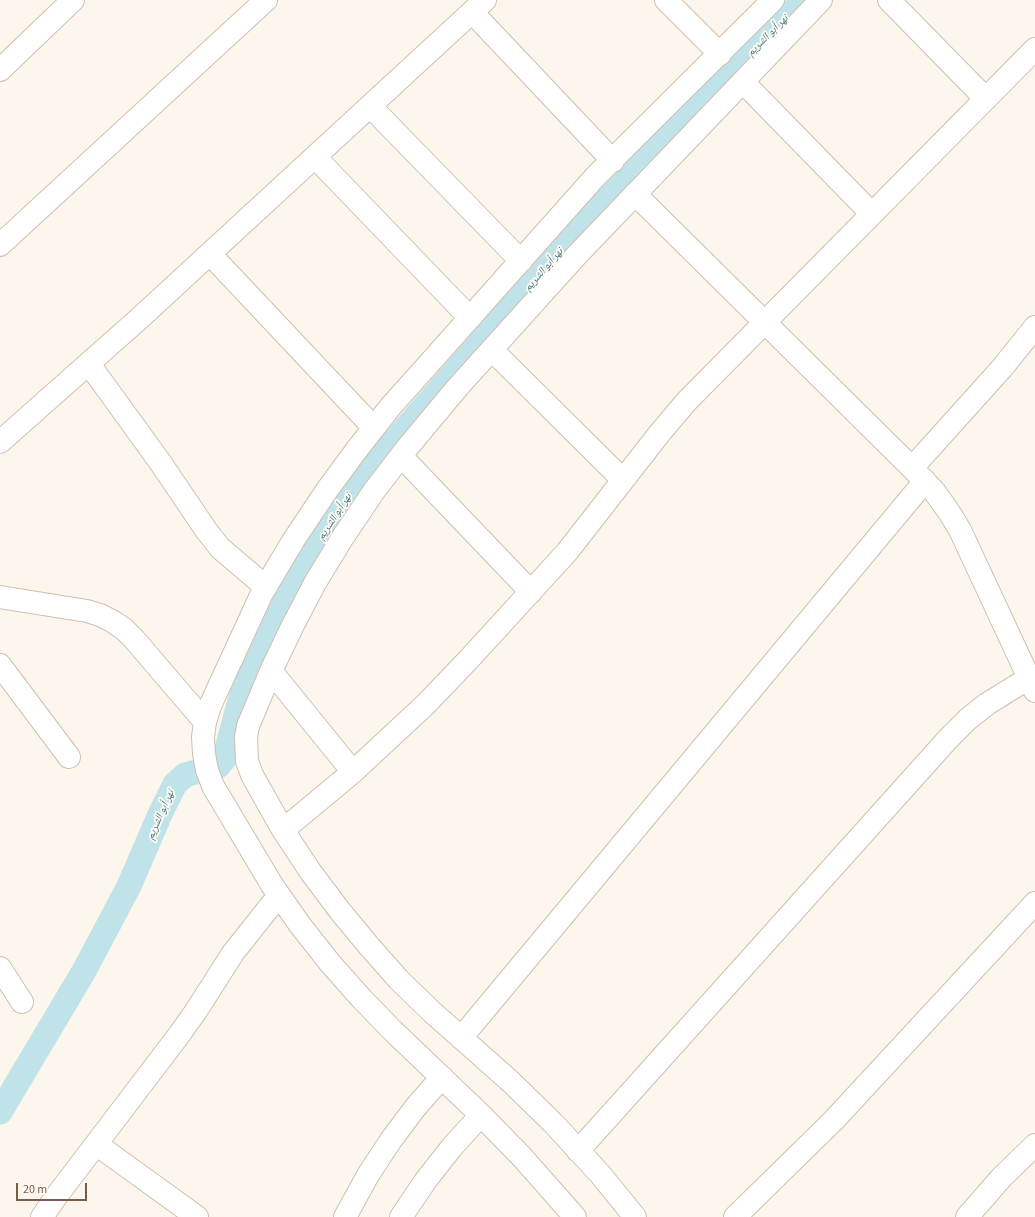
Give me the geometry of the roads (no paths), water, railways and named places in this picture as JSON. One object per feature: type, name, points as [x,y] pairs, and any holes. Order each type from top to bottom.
[{"type":"street","points":[[0,70],[73,0]]},
{"type":"street","points":[[0,245],[266,0]]},
{"type":"street","points":[[666,0],[720,54]]},
{"type":"street","points":[[575,1217],[522,1157],[481,1115],[393,1031],[356,992],[330,963],[279,895],[212,786],[204,754],[203,738],[205,722],[210,706],[266,588],[293,541],[327,490],[391,406],[595,177],[773,0]]},
{"type":"street","points":[[635,1217],[600,1174],[554,1124],[511,1082],[432,1012],[369,946],[340,911],[310,871],[283,830],[252,775],[247,761],[246,747],[248,726],[271,671],[308,596],[343,536],[374,491],[401,456],[432,418],[576,256],[821,0]]},
{"type":"street","points":[[889,0],[986,99]]},
{"type":"street","points":[[0,442],[89,364],[210,254],[479,6],[612,161]]},
{"type":"street","points":[[283,830],[353,772],[426,704],[567,552],[659,434],[686,402],[1035,49]]},
{"type":"street","points":[[743,82],[872,214]]},
{"type":"street","points":[[370,106],[521,260]]},
{"type":"street","points":[[315,157],[470,318]]},
{"type":"street","points":[[578,1151],[948,739],[987,704],[1032,685],[960,530],[949,512],[918,475],[634,194]]},
{"type":"street","points":[[210,254],[374,428]]},
{"type":"street","points":[[461,1038],[918,475],[1035,327]]},
{"type":"street","points":[[492,350],[623,480]]},
{"type":"street","points":[[89,364],[220,548],[266,588]]},
{"type":"street","points":[[401,456],[531,592]]},
{"type":"street","points":[[0,597],[86,611],[100,615],[112,621],[124,629],[134,639],[205,722]]},
{"type":"street","points":[[0,665],[69,757]]},
{"type":"street","points":[[271,671],[353,772]]},
{"type":"street","points":[[42,1217],[179,1035],[233,953],[279,895]]},
{"type":"street","points":[[735,1217],[832,1121],[1035,903]]},
{"type":"street","points":[[0,968],[22,1002]]},
{"type":"street","points":[[345,1217],[368,1175],[391,1140],[415,1108],[442,1077]]},
{"type":"street","points":[[401,1217],[426,1180],[452,1147],[481,1115]]},
{"type":"street","points":[[96,1144],[197,1217]]},
{"type":"street","points":[[967,1217],[1002,1177],[1035,1145]]},
{"type":"waterway","name":"نهر أبو الشريم","points":[[0,1112],[84,971],[129,886],[161,812],[175,784],[185,775],[218,766],[224,759],[254,650],[284,597],[348,494],[592,215],[804,0]]}]
